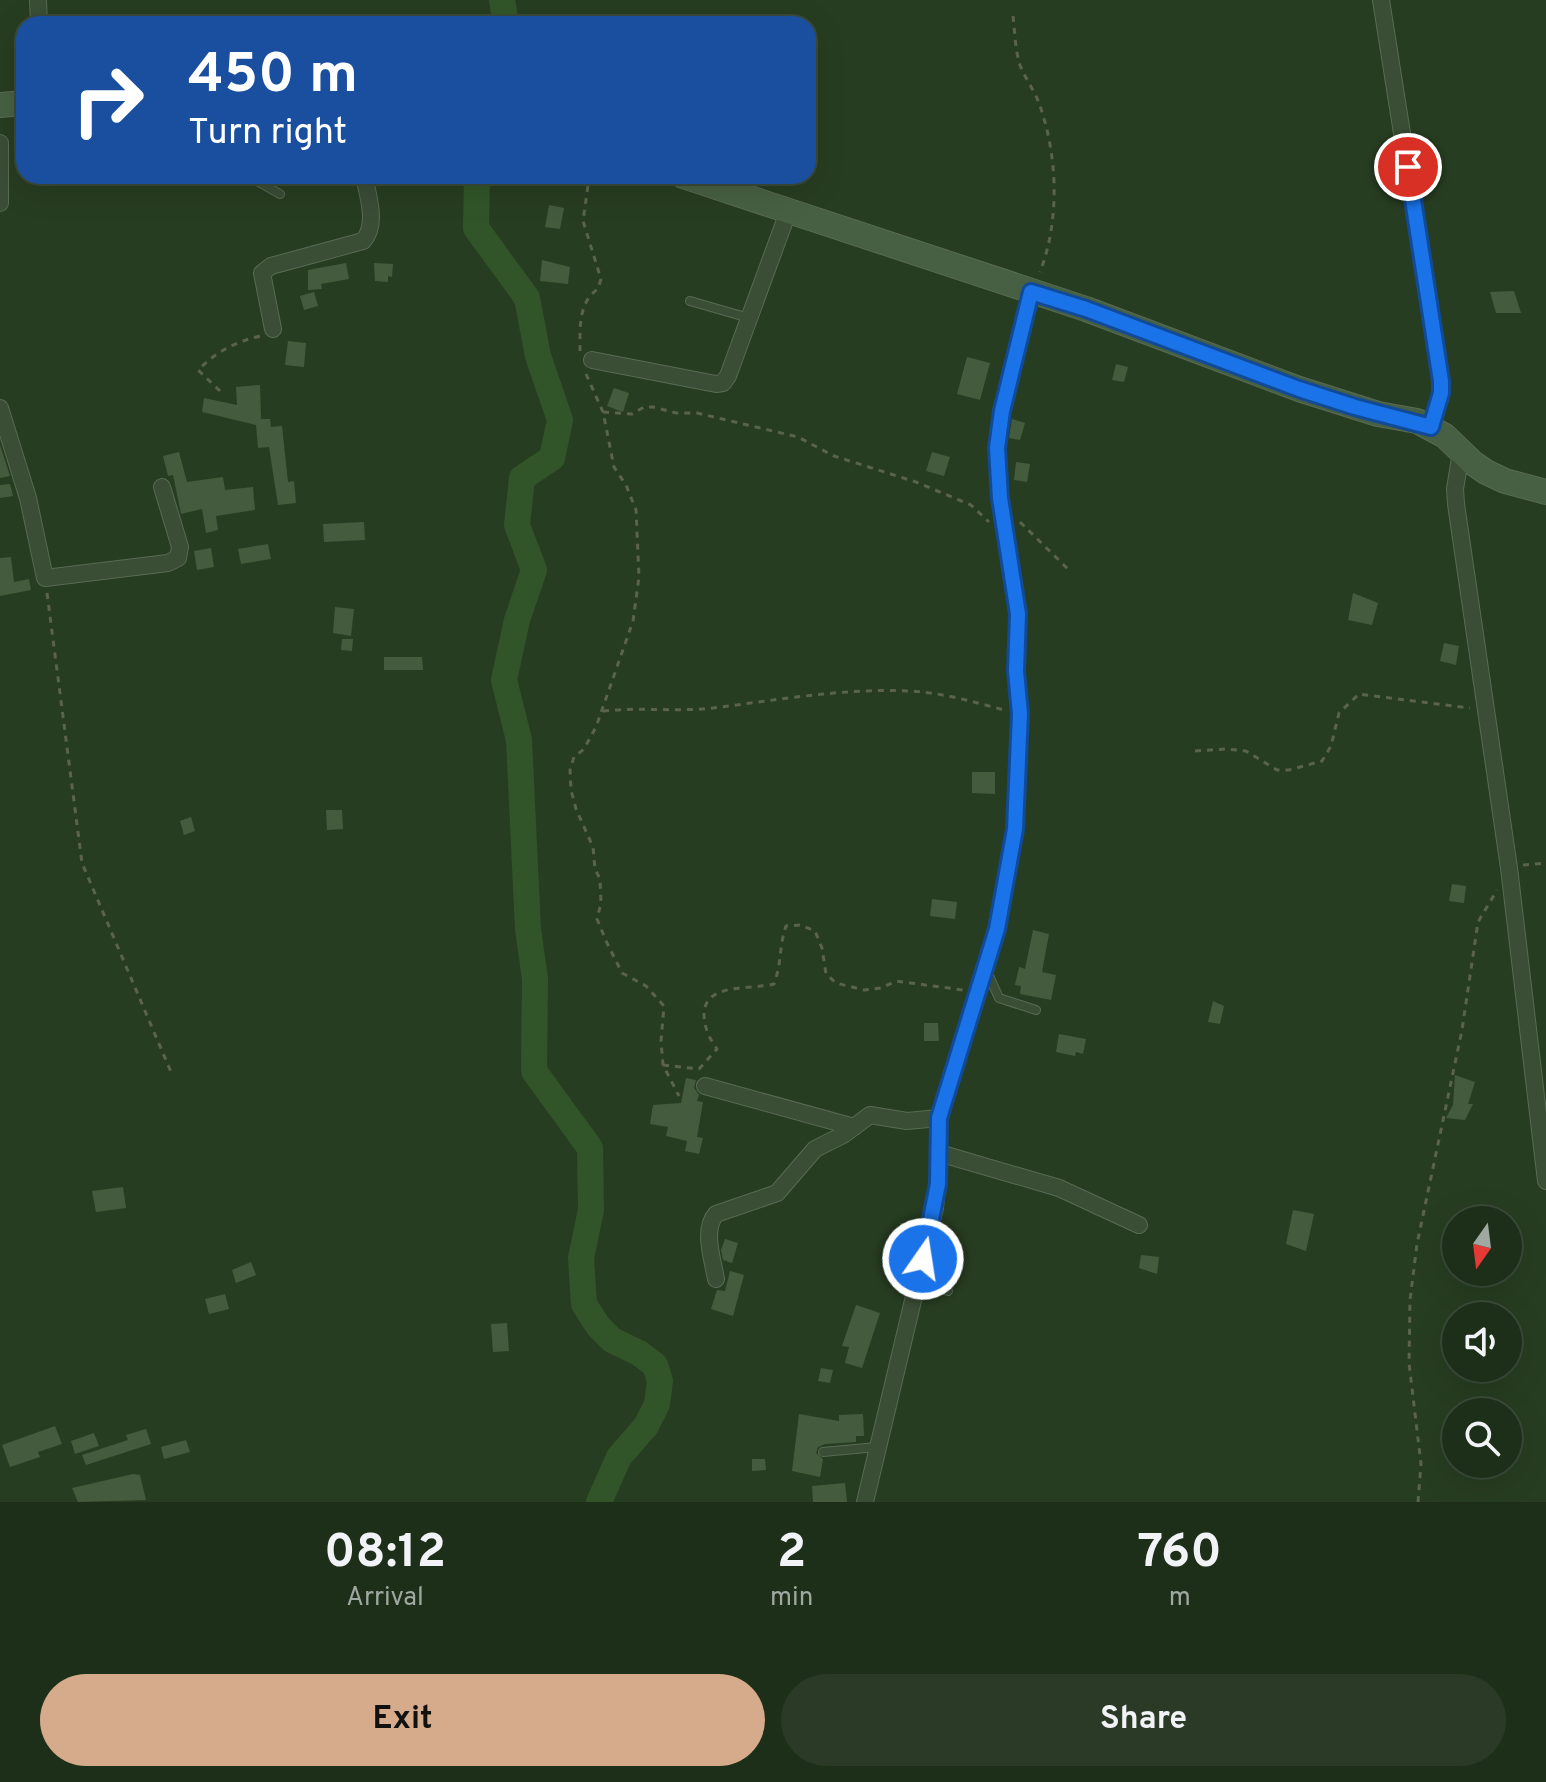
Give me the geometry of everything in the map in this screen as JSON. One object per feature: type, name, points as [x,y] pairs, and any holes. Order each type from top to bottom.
[{"type":"street","points":[[1381,0],[1440,369],[1441,393],[1431,427]]},
{"type":"street","points":[[0,143],[0,203]]},
{"type":"street","points":[[273,329],[262,273],[271,266],[363,241],[368,236],[371,220],[365,184]]},
{"type":"street","points":[[706,184],[1086,309],[1299,389],[1366,411],[1417,421],[1445,436],[1486,472],[1505,481],[1546,492]]},
{"type":"street","points":[[585,360],[723,383],[788,212]]},
{"type":"street","points":[[865,1502],[935,1208],[939,1118],[997,929],[1015,829],[1020,714],[1016,671],[1016,593],[998,472],[999,430],[1031,292]]},
{"type":"street","points":[[0,408],[28,498],[45,578],[168,563],[178,558],[180,547],[162,487]]},
{"type":"street","points":[[1461,452],[1455,489],[1509,868],[1546,1181]]},
{"type":"street","points":[[705,1086],[854,1127]]},
{"type":"street","points":[[716,1279],[709,1229],[716,1214],[777,1193],[815,1149],[874,1114],[907,1121],[939,1118]]},
{"type":"street","points":[[939,1153],[1059,1188],[1139,1225]]},
{"type":"lane","points":[[262,184],[280,194]]},
{"type":"lane","points":[[690,301],[749,318]]},
{"type":"lane","points":[[986,969],[999,998],[1036,1010]]},
{"type":"lane","points":[[917,1282],[948,1291]]},
{"type":"lane","points":[[823,1452],[877,1447]]},
{"type":"path","points":[[1013,16],[1020,64],[1039,103],[1049,140],[1054,179],[1053,218],[1042,268],[1031,292]]},
{"type":"path","points":[[588,184],[583,221],[601,279],[580,318],[585,360],[603,412],[614,467],[626,485],[636,510],[639,577],[633,621],[602,711],[584,749],[574,757],[570,770],[571,790],[593,847],[601,891],[597,919],[622,973],[646,986],[664,1006],[661,1041],[663,1065],[679,1096]]},
{"type":"path","points":[[220,391],[198,370],[210,358],[240,340],[270,334],[273,329]]},
{"type":"path","points":[[603,412],[632,414],[644,407],[653,407],[676,413],[697,413],[798,437],[834,456],[916,482],[971,505],[1006,535]]},
{"type":"path","points":[[1003,511],[1027,528],[1071,572]]},
{"type":"path","points":[[45,578],[82,863],[171,1072]]},
{"type":"path","points":[[602,711],[710,708],[800,695],[910,691],[968,700],[1020,714]]},
{"type":"path","points":[[1195,751],[1246,751],[1277,770],[1322,761],[1331,746],[1339,713],[1359,694],[1486,710]]},
{"type":"path","points":[[1418,1502],[1421,1464],[1409,1363],[1410,1300],[1417,1244],[1462,1030],[1478,922],[1509,868],[1546,863]]},
{"type":"path","points":[[663,1065],[699,1069],[711,1057],[717,1049],[704,1023],[705,1005],[712,996],[731,989],[774,984],[781,965],[782,937],[786,926],[800,925],[815,931],[822,948],[826,974],[836,983],[864,990],[881,988],[896,981],[979,992]]},
{"type":"building","points":[[549,205],[564,208],[560,229],[545,227]]},
{"type":"building","points":[[542,260],[570,267],[568,284],[540,281]]},
{"type":"building","points":[[346,263],[349,279],[321,284],[322,289],[308,290],[308,270]]},
{"type":"building","points":[[374,263],[393,264],[392,277],[388,276],[388,282],[375,281]]},
{"type":"building","points":[[1514,291],[1521,313],[1496,313],[1490,292]]},
{"type":"building","points":[[314,292],[318,306],[304,310],[300,296]]},
{"type":"building","points":[[288,341],[306,343],[304,367],[285,365]]},
{"type":"building","points":[[967,357],[990,363],[980,400],[957,394]]},
{"type":"building","points":[[1116,364],[1128,367],[1124,382],[1112,380]]},
{"type":"building","points":[[260,385],[261,419],[270,419],[271,427],[282,426],[288,482],[294,481],[296,503],[278,505],[269,447],[258,448],[256,425],[202,412],[204,398],[237,405],[236,387]]},
{"type":"building","points":[[614,388],[629,393],[623,412],[607,406]]},
{"type":"building","points":[[1012,419],[1025,423],[1020,440],[1009,438]]},
{"type":"building","points":[[0,445],[10,476],[0,478]]},
{"type":"building","points":[[179,452],[187,482],[223,477],[225,490],[253,487],[255,510],[216,516],[218,530],[206,533],[202,509],[181,514],[173,475],[168,476],[163,456]]},
{"type":"building","points":[[932,452],[950,457],[944,476],[926,471]]},
{"type":"building","points":[[1016,462],[1030,464],[1027,482],[1014,480]]},
{"type":"building","points":[[10,484],[13,496],[0,498],[0,485]]},
{"type":"building","points":[[364,522],[365,540],[324,542],[323,524]]},
{"type":"building","points":[[268,544],[271,559],[241,564],[238,549]]},
{"type":"building","points":[[211,548],[214,567],[197,570],[194,551]]},
{"type":"building","points":[[11,557],[14,582],[29,579],[31,590],[0,596],[0,558]]},
{"type":"building","points":[[1353,593],[1378,603],[1372,625],[1348,620]]},
{"type":"building","points":[[335,607],[354,609],[351,636],[333,633]]},
{"type":"building","points":[[342,639],[353,639],[352,651],[341,650]]},
{"type":"building","points":[[1444,643],[1459,646],[1456,665],[1440,661]]},
{"type":"building","points":[[384,657],[422,657],[423,670],[384,670]]},
{"type":"building","points":[[972,772],[995,772],[995,794],[972,793]]},
{"type":"building","points":[[326,810],[342,810],[343,829],[327,830]]},
{"type":"building","points":[[191,817],[195,831],[184,835],[180,821]]},
{"type":"building","points":[[1452,884],[1466,886],[1464,903],[1449,901]]},
{"type":"building","points":[[932,899],[957,902],[955,919],[930,916]]},
{"type":"building","points":[[1033,930],[1049,934],[1042,972],[1056,975],[1051,1000],[1020,994],[1021,986],[1015,985],[1019,967],[1025,969]]},
{"type":"building","points":[[1213,1001],[1224,1006],[1220,1024],[1208,1022]]},
{"type":"building","points":[[924,1023],[938,1023],[939,1041],[924,1041]]},
{"type":"building","points":[[1059,1034],[1086,1039],[1083,1054],[1076,1052],[1075,1056],[1056,1052]]},
{"type":"building","points":[[1455,1075],[1475,1082],[1468,1104],[1473,1104],[1465,1120],[1446,1118],[1453,1105]]},
{"type":"building","points":[[686,1078],[696,1080],[697,1101],[703,1102],[697,1137],[703,1138],[699,1154],[685,1151],[687,1141],[666,1136],[668,1127],[650,1124],[653,1105],[681,1103]]},
{"type":"building","points":[[123,1187],[126,1208],[96,1212],[92,1191]]},
{"type":"building","points":[[1293,1210],[1314,1214],[1306,1251],[1286,1244]]},
{"type":"building","points":[[900,1223],[912,1223],[912,1235],[900,1235]]},
{"type":"building","points":[[725,1239],[738,1243],[732,1263],[723,1260],[721,1250]]},
{"type":"building","points":[[1141,1255],[1159,1257],[1157,1274],[1139,1268]]},
{"type":"building","points":[[251,1262],[256,1275],[236,1283],[232,1270]]},
{"type":"building","points":[[730,1271],[744,1275],[733,1316],[711,1309],[717,1290],[725,1291]]},
{"type":"building","points":[[225,1294],[229,1309],[209,1314],[205,1299]]},
{"type":"building","points":[[856,1305],[880,1313],[862,1368],[845,1363],[849,1347],[842,1346]]},
{"type":"building","points":[[507,1323],[509,1351],[493,1352],[491,1324]]},
{"type":"building","points":[[821,1368],[833,1370],[830,1383],[818,1381]]},
{"type":"building","points":[[799,1414],[839,1421],[839,1415],[863,1414],[864,1436],[856,1436],[856,1442],[818,1447],[816,1453],[823,1459],[820,1477],[792,1471]]},
{"type":"building","points":[[55,1426],[62,1444],[38,1452],[40,1457],[10,1467],[2,1445]]},
{"type":"building","points":[[146,1429],[151,1444],[86,1465],[82,1455],[128,1440],[126,1435]]},
{"type":"building","points":[[94,1433],[99,1446],[75,1454],[71,1441]]},
{"type":"building","points":[[186,1440],[190,1452],[164,1459],[161,1447]]},
{"type":"building","points":[[752,1459],[765,1459],[766,1470],[752,1471]]},
{"type":"building","points":[[140,1475],[146,1500],[78,1502],[72,1488]]},
{"type":"building","points":[[845,1483],[847,1502],[813,1502],[812,1486]]},
{"type":"waterway","points":[[502,0],[505,16]]},
{"type":"waterway","points":[[477,184],[476,228],[527,298],[538,356],[560,420],[552,458],[522,478],[517,525],[534,570],[517,620],[504,680],[519,740],[528,929],[535,979],[534,1071],[590,1148],[591,1210],[581,1258],[584,1304],[598,1326],[612,1340],[655,1365],[660,1381],[657,1404],[646,1426],[619,1457],[599,1502]]},
{"type":"route","points":[[923,1259],[938,1184],[939,1118],[997,929],[1015,829],[1020,714],[1016,671],[1018,614],[1000,498],[997,448],[1002,411],[1031,292],[1086,309],[1299,389],[1431,427],[1441,393],[1440,369],[1408,167]]}]
